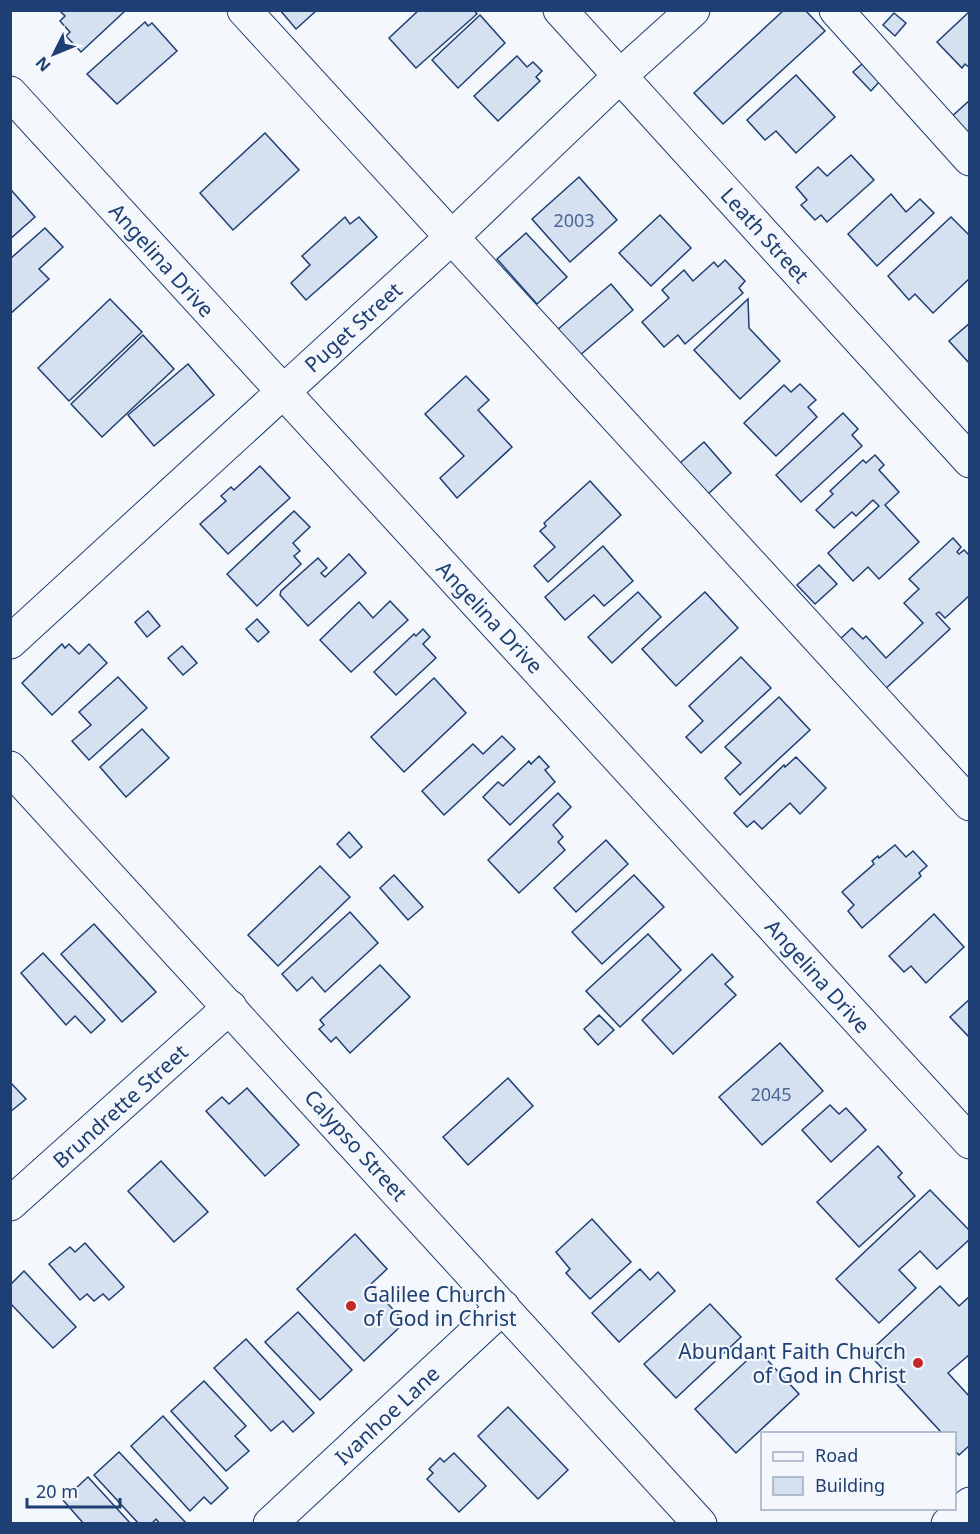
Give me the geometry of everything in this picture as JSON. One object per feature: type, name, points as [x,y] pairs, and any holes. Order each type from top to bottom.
[{"type":"street","points":[[244,10],[969,804]]},
{"type":"street","name":"Leath Street","points":[[560,10],[969,461]]},
{"type":"street","name":"Puget Street","points":[[10,642],[452,237],[620,76],[693,10]]},
{"type":"street","points":[[836,10],[969,159]]},
{"type":"street","name":"Angelina Drive","points":[[10,93],[969,1142]]},
{"type":"street","name":"Calypso Street","points":[[10,768],[700,1524]]},
{"type":"street","name":"Brundrette Street","points":[[10,1204],[230,1007]]},
{"type":"street","name":"Ivanhoe Lane","points":[[270,1524],[503,1307]]},
{"type":"street","points":[[948,1524],[969,1504]]},
{"type":"building","points":[[59,10],[126,10],[81,52],[66,36],[70,32],[60,21],[65,16]]},
{"type":"building","points":[[280,10],[317,10],[296,29]]},
{"type":"building","points":[[419,10],[474,10],[477,14],[416,68],[389,38]]},
{"type":"building","points":[[784,10],[805,10],[825,31],[723,124],[694,93]]},
{"type":"building","points":[[970,11],[970,68],[965,64],[962,68],[937,42]]},
{"type":"building","points":[[894,13],[906,23],[895,36],[883,25]]},
{"type":"building","points":[[480,15],[505,43],[458,88],[432,60]]},
{"type":"building","points":[[145,22],[148,26],[152,23],[177,51],[117,104],[87,74]]},
{"type":"building","points":[[517,56],[527,67],[533,62],[542,71],[536,77],[540,81],[498,121],[474,96]]},
{"type":"building","points":[[862,64],[879,82],[871,91],[853,72]]},
{"type":"building","points":[[796,75],[835,117],[796,153],[776,131],[765,140],[747,120]]},
{"type":"building","points":[[970,100],[970,141],[949,119]]},
{"type":"building","points":[[265,133],[299,170],[233,230],[200,193]]},
{"type":"building","points":[[851,155],[874,180],[827,222],[821,215],[815,220],[801,205],[807,200],[796,187],[818,167],[827,176]]},
{"type":"building","points":[[579,177],[617,220],[570,262],[532,219]]},
{"type":"building","points":[[12,191],[35,217],[10,239],[10,192]]},
{"type":"building","points":[[891,194],[906,212],[920,199],[934,213],[877,266],[848,234]]},
{"type":"building","points":[[660,215],[691,248],[651,286],[619,253]]},
{"type":"building","points":[[345,217],[350,224],[359,217],[377,237],[306,300],[291,283],[310,265],[302,256]]},
{"type":"building","points":[[951,217],[970,236],[970,278],[933,313],[915,294],[909,300],[888,276]]},
{"type":"building","points":[[45,228],[63,247],[39,269],[49,279],[10,314],[10,259]]},
{"type":"building","points":[[526,233],[567,277],[537,304],[497,259]]},
{"type":"building","points":[[725,260],[745,281],[739,288],[743,293],[685,344],[678,335],[664,347],[642,322],[669,298],[662,290],[684,270],[693,281],[714,262],[718,267]]},
{"type":"building","points":[[611,284],[633,310],[579,356],[557,330]]},
{"type":"building","points":[[110,299],[142,332],[69,401],[38,368]]},
{"type":"building","points":[[748,299],[749,328],[780,361],[740,399],[694,350]]},
{"type":"building","points":[[970,323],[970,364],[949,341]]},
{"type":"building","points":[[143,335],[174,369],[102,437],[71,404]]},
{"type":"building","points":[[188,364],[214,395],[154,446],[128,415]]},
{"type":"building","points":[[466,376],[489,400],[478,410],[512,447],[457,498],[440,478],[464,456],[425,414]]},
{"type":"building","points":[[800,384],[816,400],[808,407],[817,417],[776,456],[744,423],[784,385],[791,392]]},
{"type":"building","points":[[843,413],[858,429],[852,435],[862,446],[801,502],[776,475]]},
{"type":"building","points":[[704,442],[731,473],[708,494],[680,463]]},
{"type":"building","points":[[875,455],[884,465],[879,470],[899,492],[885,505],[919,542],[879,579],[868,567],[853,581],[828,553],[879,506],[873,500],[856,516],[852,512],[834,528],[816,510],[833,494],[830,491],[863,460],[866,463]]},
{"type":"building","points":[[260,466],[290,498],[228,554],[200,524],[226,501],[221,496],[231,487],[234,490]]},
{"type":"building","points":[[590,481],[621,515],[548,582],[534,566],[555,547],[540,531],[546,526],[544,523]]},
{"type":"building","points":[[294,511],[310,527],[293,543],[300,551],[294,556],[301,564],[257,606],[227,574]]},
{"type":"building","points":[[953,538],[961,547],[957,552],[959,554],[964,550],[970,556],[970,595],[945,618],[939,612],[936,614],[950,629],[883,691],[837,642],[852,628],[863,639],[866,636],[886,658],[923,623],[904,603],[919,589],[909,579]]},
{"type":"building","points":[[603,546],[633,581],[604,606],[594,595],[565,620],[545,597]]},
{"type":"building","points":[[349,554],[366,573],[308,626],[280,595],[281,591],[318,558],[327,568],[321,573],[325,577]]},
{"type":"building","points":[[819,565],[837,584],[815,604],[797,585]]},
{"type":"building","points":[[638,592],[661,617],[612,663],[588,637]]},
{"type":"building","points":[[705,592],[738,628],[676,686],[642,649]]},
{"type":"building","points":[[390,601],[408,620],[351,672],[320,640],[359,602],[373,618]]},
{"type":"building","points":[[148,611],[160,626],[147,637],[135,622]]},
{"type":"building","points":[[257,619],[269,632],[258,642],[246,629]]},
{"type":"building","points":[[423,629],[430,637],[423,644],[436,658],[396,695],[374,672],[414,634],[416,636]]},
{"type":"building","points":[[62,644],[65,648],[69,644],[79,654],[89,644],[107,663],[52,715],[22,683]]},
{"type":"building","points":[[182,646],[197,663],[183,675],[168,658]]},
{"type":"building","points":[[741,657],[771,688],[701,753],[686,737],[703,721],[689,706]]},
{"type":"building","points":[[118,677],[147,708],[89,760],[72,741],[91,725],[79,712]]},
{"type":"building","points":[[434,678],[466,713],[404,772],[371,737]]},
{"type":"building","points":[[779,697],[810,730],[740,795],[725,778],[741,763],[725,747]]},
{"type":"building","points":[[142,729],[169,758],[126,797],[100,767]]},
{"type":"building","points":[[502,736],[515,749],[444,815],[422,791],[473,744],[483,754]]},
{"type":"building","points":[[539,756],[549,767],[545,770],[555,782],[510,825],[483,797],[498,782],[503,786],[529,761],[531,764]]},
{"type":"building","points":[[796,757],[826,788],[800,814],[790,803],[762,829],[754,821],[747,827],[734,813],[784,765],[785,767]]},
{"type":"building","points":[[558,793],[571,807],[553,825],[563,837],[558,842],[565,850],[519,893],[488,860]]},
{"type":"building","points":[[349,832],[362,847],[350,858],[337,844]]},
{"type":"building","points":[[606,840],[628,864],[576,912],[554,888]]},
{"type":"building","points":[[895,845],[906,857],[913,851],[927,866],[919,873],[921,876],[862,928],[848,911],[854,905],[842,892],[874,864],[872,861]]},
{"type":"building","points":[[320,866],[350,897],[278,966],[248,935]]},
{"type":"building","points":[[394,875],[423,907],[408,920],[380,888]]},
{"type":"building","points":[[634,875],[664,907],[602,964],[572,932]]},
{"type":"building","points":[[350,912],[378,943],[325,992],[312,977],[297,991],[282,974]]},
{"type":"building","points":[[934,914],[964,947],[926,983],[911,966],[904,972],[889,956]]},
{"type":"building","points":[[94,924],[156,992],[122,1022],[61,954]]},
{"type":"building","points":[[648,934],[681,970],[620,1027],[586,991]]},
{"type":"building","points":[[43,953],[105,1020],[91,1033],[75,1016],[66,1025],[21,973]]},
{"type":"building","points":[[712,954],[733,977],[725,984],[736,995],[673,1054],[642,1020]]},
{"type":"building","points":[[380,965],[410,997],[350,1053],[336,1037],[331,1042],[319,1029],[324,1025],[320,1020]]},
{"type":"building","points":[[970,999],[970,1038],[950,1017]]},
{"type":"building","points":[[599,1015],[614,1030],[598,1045],[584,1029]]},
{"type":"building","points":[[780,1043],[823,1091],[762,1145],[719,1097]]},
{"type":"building","points":[[508,1078],[533,1106],[468,1165],[443,1137]]},
{"type":"building","points":[[10,1082],[26,1099],[10,1112]]},
{"type":"building","points":[[247,1088],[299,1145],[265,1176],[206,1111],[222,1097],[229,1104]]},
{"type":"building","points":[[830,1105],[839,1114],[846,1108],[866,1130],[831,1162],[802,1130]]},
{"type":"building","points":[[878,1146],[902,1173],[898,1177],[915,1196],[859,1247],[817,1202]]},
{"type":"building","points":[[161,1161],[208,1212],[174,1242],[128,1191]]},
{"type":"building","points":[[930,1190],[970,1231],[970,1239],[937,1269],[920,1251],[899,1270],[916,1288],[879,1323],[836,1279]]},
{"type":"building","points":[[592,1219],[631,1262],[590,1299],[566,1273],[570,1269],[556,1252]]},
{"type":"building","name":"Galilee Church of God in Christ","points":[[355,1234],[387,1269],[370,1285],[405,1322],[364,1361],[297,1289]]},
{"type":"building","points":[[85,1243],[124,1287],[109,1300],[103,1294],[94,1301],[87,1294],[80,1300],[49,1264],[70,1247],[75,1252]]},
{"type":"building","points":[[640,1269],[650,1280],[658,1272],[675,1291],[619,1342],[592,1313]]},
{"type":"building","points":[[24,1271],[76,1327],[53,1348],[10,1303],[10,1282],[12,1283]]},
{"type":"building","name":"Abundant Faith Church of God in Christ","points":[[940,1286],[959,1306],[970,1296],[970,1354],[948,1373],[970,1397],[970,1445],[959,1455],[956,1452],[956,1432],[940,1432],[868,1353]]},
{"type":"building","points":[[710,1304],[741,1337],[676,1398],[644,1364]]},
{"type":"building","points":[[298,1312],[352,1370],[320,1400],[265,1342]]},
{"type":"building","points":[[246,1339],[314,1413],[293,1432],[283,1421],[271,1431],[214,1368]]},
{"type":"building","points":[[758,1350],[799,1394],[736,1453],[695,1409]]},
{"type":"building","points":[[204,1381],[246,1426],[235,1436],[249,1451],[226,1471],[171,1411]]},
{"type":"building","points":[[508,1407],[568,1470],[538,1499],[478,1436]]},
{"type":"building","points":[[163,1416],[228,1488],[211,1504],[204,1497],[190,1511],[131,1446]]},
{"type":"building","points":[[119,1452],[187,1524],[160,1524],[156,1519],[151,1524],[139,1524],[94,1475]]},
{"type":"building","points":[[454,1453],[486,1486],[459,1512],[427,1479],[433,1473],[429,1469],[440,1458],[444,1462]]},
{"type":"building","points":[[88,1477],[131,1524],[84,1524],[63,1500]]},
{"type":"place","name":"Galilee Church of God in Christ","points":[[351,1306]]},
{"type":"place","name":"Abundant Faith Church of God in Christ","points":[[918,1363]]}]
